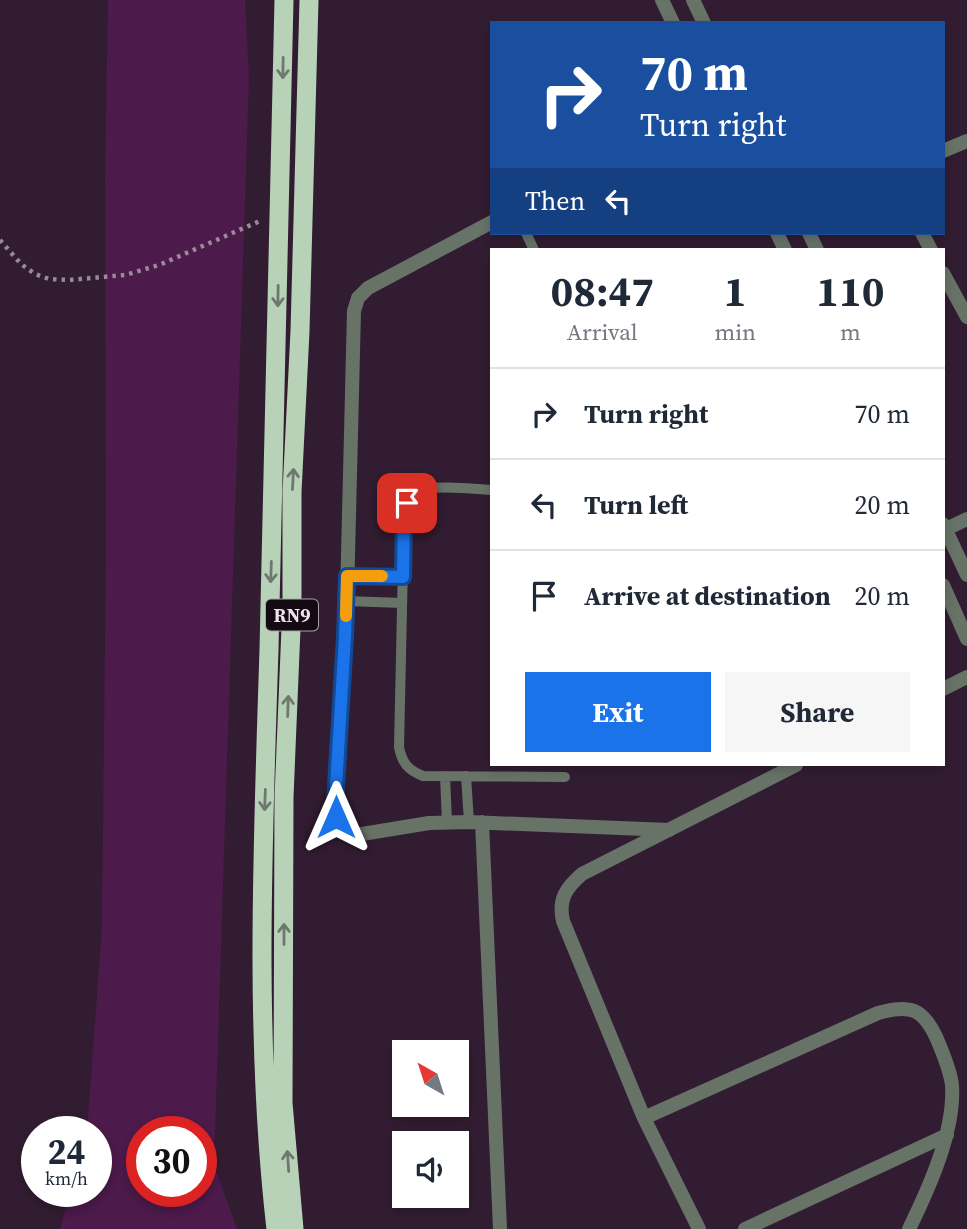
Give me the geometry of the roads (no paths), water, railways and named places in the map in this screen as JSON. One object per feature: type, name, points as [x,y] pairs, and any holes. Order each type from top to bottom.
[{"type":"highway","name":"RN9","points":[[276,1229],[267,1116],[262,986],[284,0]]},
{"type":"highway","name":"RN9","points":[[294,1229],[283,1103],[284,797],[309,0]]},
{"type":"street","points":[[662,0],[672,21]]},
{"type":"street","points":[[693,0],[703,21]]},
{"type":"street","points":[[945,150],[967,141]]},
{"type":"street","points":[[490,223],[368,288],[358,298],[353,328],[347,576],[335,803],[339,824],[348,834],[356,835],[447,822],[669,830]]},
{"type":"street","points":[[945,277],[967,317]]},
{"type":"street","points":[[945,526],[967,519]]},
{"type":"street","points":[[945,528],[967,575]]},
{"type":"street","points":[[945,590],[967,639]]},
{"type":"street","points":[[945,688],[967,677]]},
{"type":"street","points":[[699,1229],[644,1118],[563,921],[561,901],[566,890],[582,874],[794,766]]},
{"type":"street","points":[[475,822],[500,1229]]},
{"type":"street","points":[[644,1118],[878,1013],[894,1008],[909,1009],[922,1014],[931,1025],[945,1058],[952,1083],[952,1106],[947,1135],[909,1229]]},
{"type":"street","points":[[745,1229],[947,1135]]},
{"type":"lane","points":[[490,490],[432,489],[417,492],[407,503],[404,517],[399,747],[401,760],[411,771],[423,776],[565,777]]},
{"type":"lane","points":[[347,576],[403,577]]},
{"type":"lane","points":[[346,601],[402,603]]},
{"type":"lane","points":[[444,776],[447,822]]},
{"type":"lane","points":[[466,776],[475,822]]}]
